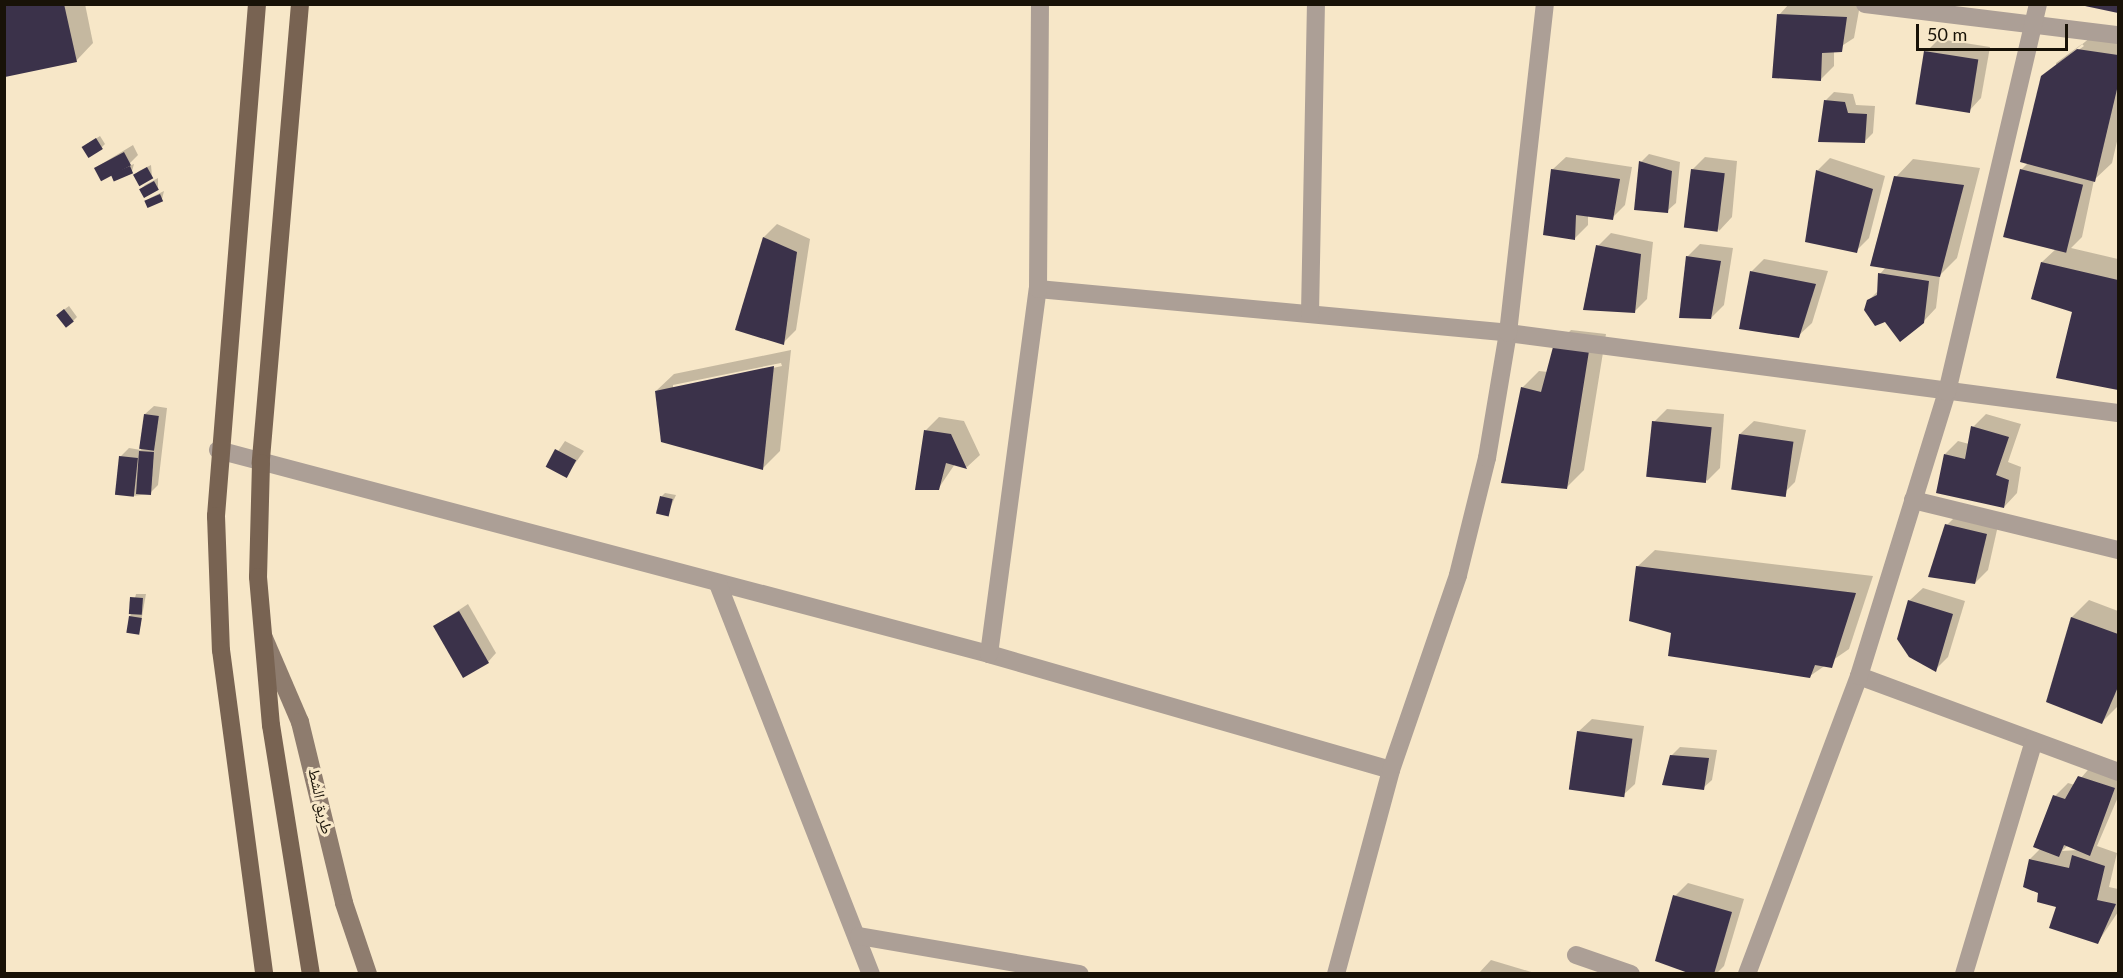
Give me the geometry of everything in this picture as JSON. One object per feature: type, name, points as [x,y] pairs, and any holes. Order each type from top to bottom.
[{"type":"main road","points":[[256,4],[218,450],[221,650],[264,974]]},
{"type":"main road","points":[[300,4],[261,463],[261,634],[311,974]]},
{"type":"main road","name":"طريق الشط","points":[[261,634],[300,722],[344,903],[368,974]]},
{"type":"street","points":[[989,654],[1038,289],[1040,4]]},
{"type":"street","points":[[1310,314],[1316,4]]},
{"type":"street","points":[[1336,974],[1391,770],[1458,575],[1487,458],[1508,333],[1545,4]]},
{"type":"street","points":[[1865,4],[2036,13],[2118,35]]},
{"type":"street","points":[[1747,974],[1859,676],[1947,392],[2036,13]]},
{"type":"street","points":[[1038,289],[1508,333],[2118,413]]},
{"type":"street","points":[[218,450],[989,654],[1391,770]]},
{"type":"street","points":[[1913,500],[2118,550]]},
{"type":"street","points":[[718,584],[751,681],[859,936],[871,974]]},
{"type":"street","points":[[1859,676],[2118,772]]},
{"type":"street","points":[[1964,974],[2034,741]]},
{"type":"street","points":[[859,936],[1080,974]]},
{"type":"street","points":[[1576,955],[1631,974]]},
{"type":"building","points":[[5,4],[64,4],[77,62],[5,77]]},
{"type":"building","points":[[2085,4],[2118,4],[2118,13],[2085,6]]},
{"type":"building","points":[[1777,14],[1847,17],[1842,52],[1822,53],[1821,81],[1772,78]]},
{"type":"building","points":[[2077,49],[2118,55],[2118,85],[2095,182],[2020,162],[2041,76]]},
{"type":"building","points":[[1924,51],[1978,60],[1970,113],[1916,104]]},
{"type":"building","points":[[1824,100],[1845,102],[1848,113],[1867,114],[1865,143],[1818,142]]},
{"type":"building","points":[[96,138],[103,149],[88,158],[82,147]]},
{"type":"building","points":[[124,152],[131,165],[101,181],[94,168]]},
{"type":"building","points":[[1639,161],[1672,171],[1668,213],[1634,210]]},
{"type":"building","points":[[130,166],[133,173],[114,182],[111,174]]},
{"type":"building","points":[[147,167],[153,178],[139,186],[133,175]]},
{"type":"building","points":[[1551,169],[1620,179],[1613,220],[1576,215],[1575,240],[1543,235]]},
{"type":"building","points":[[1691,169],[1725,173],[1718,232],[1684,228]]},
{"type":"building","points":[[2020,169],[2083,185],[2066,253],[2003,237]]},
{"type":"building","points":[[1816,170],[1873,189],[1857,253],[1805,242]]},
{"type":"building","points":[[1894,176],[1964,185],[1940,277],[1870,266]]},
{"type":"building","points":[[154,181],[159,190],[144,198],[139,189]]},
{"type":"building","points":[[160,194],[163,201],[147,208],[144,201]]},
{"type":"building","points":[[763,237],[797,252],[784,345],[735,330]]},
{"type":"building","points":[[1596,245],[1641,254],[1635,313],[1583,310]]},
{"type":"building","points":[[1686,256],[1721,261],[1711,319],[1679,318]]},
{"type":"building","points":[[2041,262],[2118,280],[2118,390],[2056,378],[2072,312],[2031,299]]},
{"type":"building","points":[[1750,271],[1816,284],[1799,338],[1739,329]]},
{"type":"building","points":[[1878,273],[1929,281],[1924,323],[1900,342],[1885,322],[1875,326],[1864,310],[1867,300],[1877,295]]},
{"type":"building","points":[[64,309],[74,322],[66,328],[56,315]]},
{"type":"building","points":[[1553,347],[1589,351],[1567,489],[1501,483],[1521,387],[1541,392]]},
{"type":"building","points":[[774,366],[763,470],[661,442],[655,391]]},
{"type":"building","points":[[144,414],[159,416],[154,451],[139,449]]},
{"type":"building","points":[[1652,421],[1712,427],[1706,483],[1646,477]]},
{"type":"building","points":[[1971,426],[2009,437],[1996,475],[2009,480],[2004,508],[1936,493],[1944,454],[1965,459]]},
{"type":"building","points":[[924,430],[951,434],[967,469],[946,463],[939,490],[915,490]]},
{"type":"building","points":[[1739,434],[1793,442],[1786,497],[1731,489]]},
{"type":"building","points":[[555,449],[576,460],[567,478],[546,467]]},
{"type":"building","points":[[139,451],[154,452],[151,495],[136,494]]},
{"type":"building","points":[[119,456],[138,458],[134,497],[115,495]]},
{"type":"building","points":[[660,496],[673,499],[669,516],[656,514]]},
{"type":"building","points":[[1945,524],[1987,534],[1975,584],[1928,577]]},
{"type":"building","points":[[1636,566],[1856,593],[1832,668],[1815,665],[1810,678],[1668,656],[1671,633],[1629,621]]},
{"type":"building","points":[[130,597],[143,598],[142,615],[129,614]]},
{"type":"building","points":[[1908,600],[1953,614],[1936,672],[1909,657],[1897,639]]},
{"type":"building","points":[[459,611],[489,663],[463,678],[433,626]]},
{"type":"building","points":[[129,616],[142,618],[139,635],[126,633]]},
{"type":"building","points":[[2071,617],[2118,634],[2118,687],[2102,724],[2046,702]]},
{"type":"building","points":[[1577,731],[1632,739],[1624,797],[1569,789]]},
{"type":"building","points":[[1670,755],[1709,758],[1704,790],[1662,785]]},
{"type":"building","points":[[2078,776],[2115,788],[2090,856],[2064,845],[2059,857],[2033,847],[2053,795],[2065,799]]},
{"type":"building","points":[[2072,855],[2105,866],[2097,900],[2116,904],[2098,944],[2049,928],[2056,907],[2037,902],[2038,893],[2023,887],[2029,859],[2069,868]]},
{"type":"building","points":[[1673,895],[1732,912],[1714,974],[1691,974],[1655,961]]}]
